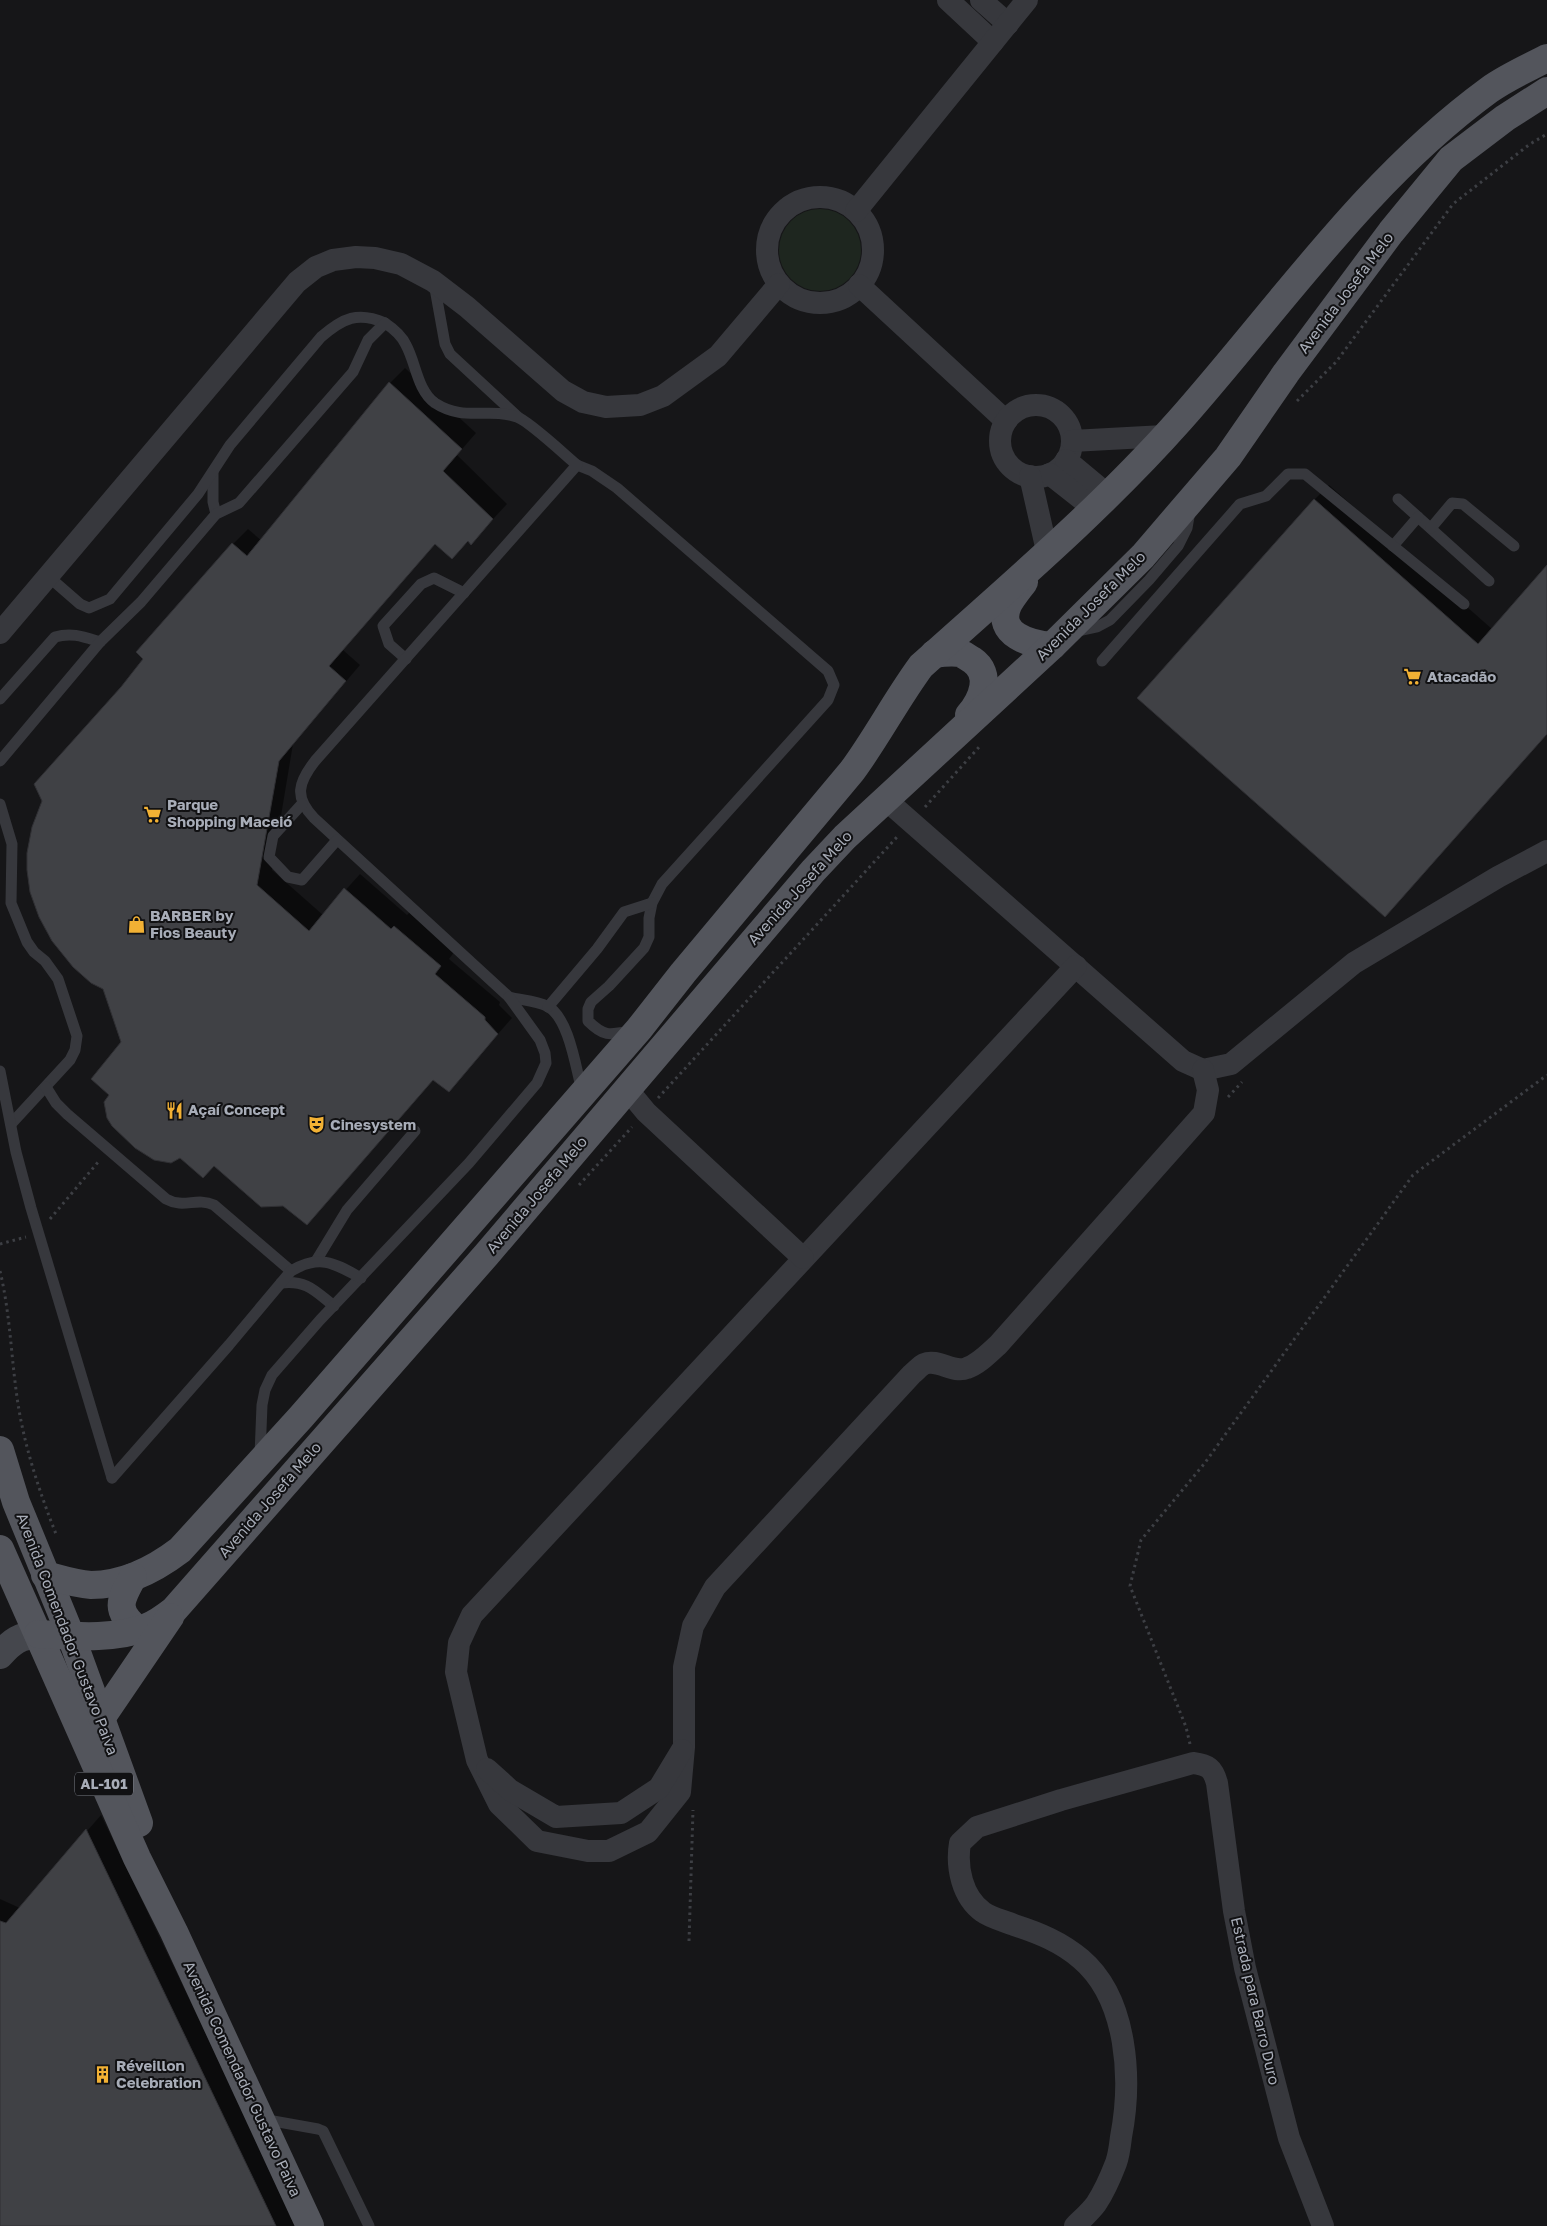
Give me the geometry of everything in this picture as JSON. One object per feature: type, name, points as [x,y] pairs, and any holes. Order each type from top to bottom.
[{"type":"main road","name":"Avenida Josefa Melo","points":[[45,1575],[91,1585],[112,1583],[133,1577],[165,1562],[180,1550],[259,1465],[639,1029],[852,771],[870,746],[903,690],[921,666],[1045,554],[1164,436],[1360,207],[1430,137],[1491,88],[1547,58]]},
{"type":"main road","name":"Avenida Josefa Melo","points":[[38,1634],[71,1636],[119,1634],[138,1630],[158,1622],[174,1610],[487,1254],[844,836],[1058,640],[1143,556],[1228,458],[1286,373],[1391,232],[1451,159],[1505,118],[1547,91]]},
{"type":"main road","points":[[1045,554],[1008,605],[1005,619],[1009,628],[1019,638],[1031,644],[1058,640]]},
{"type":"main road","points":[[934,654],[960,652],[976,663],[982,673],[984,687],[977,705],[937,752]]},
{"type":"main road","name":"Avenida Comendador Gustavo Paiva","points":[[0,1450],[16,1502],[102,1717],[150,1853],[174,1932]]},
{"type":"main road","name":"Avenida Comendador Gustavo Paiva","points":[[0,1549],[137,1858],[174,1932],[310,2226]]},
{"type":"main road","points":[[133,1577],[122,1597],[121,1606],[122,1614],[138,1630]]},
{"type":"main road","points":[[102,1717],[174,1610]]},
{"type":"street","points":[[981,0],[1008,24]]},
{"type":"street","points":[[856,211],[1027,0]]},
{"type":"street","points":[[954,2],[993,42]]},
{"type":"street","points":[[828,197],[843,202],[856,211],[866,224],[872,239],[872,256],[868,272],[859,285],[841,299],[818,303],[797,298],[779,284],[771,271],[769,263],[768,239],[773,224],[783,211],[804,200],[828,197]]},
{"type":"street","points":[[0,633],[297,282],[316,268],[333,260],[356,257],[375,258],[401,264],[434,281],[467,307],[563,391],[583,402],[606,407],[640,405],[664,396],[718,356],[779,284]]},
{"type":"street","points":[[859,285],[1006,421]]},
{"type":"street","points":[[1045,554],[1055,463],[1066,421],[1051,408],[1031,404],[1012,413],[1006,421],[999,440],[1001,450],[1012,468],[1055,463],[1164,436]]},
{"type":"street","points":[[1055,463],[1100,501]]},
{"type":"street","points":[[886,799],[1183,1061],[1203,1070],[1231,1064],[1354,963],[1498,877],[1547,851]]},
{"type":"street","points":[[1076,966],[472,1615],[459,1643],[456,1672],[478,1760],[499,1804],[537,1841],[588,1851],[609,1851],[648,1832],[680,1792],[684,1747],[684,1667],[693,1626],[715,1587],[912,1374],[925,1364],[965,1369],[979,1361],[998,1345],[1204,1113],[1208,1090],[1203,1070]]},
{"type":"street","points":[[626,1090],[646,1112],[803,1258]]},
{"type":"street","points":[[0,1654],[12,1641],[23,1636],[38,1634]]},
{"type":"street","points":[[478,1760],[510,1790],[556,1817],[621,1813],[659,1788],[684,1747]]},
{"type":"street","points":[[1075,2226],[1096,2204],[1116,2162],[1126,2114],[1125,2065],[1120,2026],[1114,2006],[1101,1981],[1083,1960],[1043,1935],[983,1912],[973,1901],[964,1886],[959,1868],[960,1843],[977,1827],[1061,1800],[1203,1766]]},
{"type":"street","name":"Estrada para Barro Duro","points":[[1203,1766],[1217,1783],[1234,1911],[1245,1968],[1289,2138],[1323,2226]]},
{"type":"street","points":[[587,1814],[599,1816],[607,1826],[608,1832],[604,1844],[599,1848],[588,1851]]},
{"type":"lane","points":[[434,281],[445,344],[450,354],[519,417],[578,465],[597,474],[617,488],[828,671],[834,685],[828,700],[662,884],[652,903],[649,918],[649,937],[644,948],[610,986],[591,1002],[588,1009],[588,1021],[596,1029],[608,1035],[639,1029]]},
{"type":"lane","points":[[49,577],[80,604],[89,608],[110,599],[198,494],[230,445],[327,332],[355,316],[365,316],[385,323],[396,330],[406,345],[424,389],[433,402],[448,410],[469,414],[494,413],[519,417]]},
{"type":"lane","points":[[0,761],[100,642],[141,602],[216,514],[239,503],[353,372],[368,340],[385,323]]},
{"type":"lane","points":[[259,1465],[262,1405],[265,1390],[272,1375],[306,1334],[469,1164],[538,1083],[546,1063],[545,1053],[540,1040],[509,997],[314,818],[302,804],[300,792],[308,771],[578,465]]},
{"type":"lane","points":[[213,472],[213,502],[216,514]]},
{"type":"lane","points":[[1102,661],[1240,504],[1266,496],[1288,474],[1305,474],[1464,604]]},
{"type":"lane","points":[[1398,498],[1489,581]]},
{"type":"lane","points":[[1058,640],[1097,627],[1110,620],[1149,580],[1178,546],[1186,528],[1192,499]]},
{"type":"lane","points":[[1430,528],[1452,503],[1463,504],[1514,546]]},
{"type":"lane","points":[[1393,546],[1418,517]]},
{"type":"lane","points":[[406,659],[389,644],[384,626],[390,619],[421,584],[434,578],[464,593]]},
{"type":"lane","points":[[1149,580],[1162,593]]},
{"type":"lane","points":[[0,699],[55,637],[66,633],[100,642]]},
{"type":"lane","points":[[0,804],[12,844],[11,903],[26,942],[53,970],[58,979],[77,1036],[75,1050],[70,1060],[11,1124]]},
{"type":"lane","points":[[302,804],[273,836],[270,857],[288,877],[302,880],[337,840]]},
{"type":"lane","points":[[548,1006],[597,949],[624,912],[652,903]]},
{"type":"lane","points":[[509,997],[548,1006],[560,1020],[569,1038],[583,1095]]},
{"type":"lane","points":[[0,1071],[16,1152],[38,1233],[112,1478],[291,1271],[304,1263],[316,1261],[340,1267],[361,1278]]},
{"type":"lane","points":[[46,1087],[56,1103],[146,1184],[174,1204],[184,1205],[205,1201],[214,1205],[291,1271]]},
{"type":"lane","points":[[316,1261],[347,1210],[415,1131]]},
{"type":"lane","points":[[281,1283],[294,1281],[303,1284],[334,1306]]},
{"type":"lane","points":[[259,2118],[318,2128],[323,2131],[369,2226]]},
{"type":"path","points":[[1291,407],[1336,362],[1453,204],[1530,144],[1547,134]]},
{"type":"path","points":[[578,1185],[985,740]]},
{"type":"path","points":[[1203,1766],[1130,1586],[1141,1540],[1204,1464],[1412,1175],[1547,1075]]},
{"type":"path","points":[[0,1244],[38,1233],[108,1150]]},
{"type":"path","points":[[0,1271],[10,1325],[17,1399],[38,1488],[59,1540]]},
{"type":"shaded area","points":[[812,209],[828,209],[843,216],[854,227],[861,242],[858,266],[849,279],[828,291],[812,291],[797,284],[786,273],[779,258],[779,242],[786,227],[797,216]]},
{"type":"building","name":"Parque Shopping Maceió","points":[[389,382],[462,449],[443,471],[493,519],[471,545],[468,541],[452,559],[435,544],[329,666],[346,681],[279,761],[257,885],[309,931],[344,888],[391,929],[394,926],[441,966],[435,974],[485,1017],[485,1020],[498,1034],[449,1092],[433,1080],[307,1225],[283,1206],[261,1207],[214,1166],[203,1178],[180,1158],[171,1163],[154,1160],[135,1148],[112,1126],[107,1118],[104,1102],[109,1095],[91,1079],[121,1042],[103,989],[91,983],[73,967],[52,941],[39,917],[30,892],[27,853],[32,827],[42,801],[34,784],[121,687],[143,659],[136,652],[232,543],[247,556]]},
{"type":"building","points":[[1314,499],[1478,644],[1547,565],[1547,734],[1385,917],[1137,698]]},
{"type":"building","name":"Réveillon Celebration","points":[[86,1829],[276,2226],[0,2226],[0,1921],[6,1923]]},
{"type":"place","name":"Atacadão","points":[[1413,677]]},
{"type":"place","name":"Parque Shopping Maceió","points":[[153,814]]},
{"type":"place","name":"BARBER by Fios Beauty","points":[[136,925]]},
{"type":"place","name":"Açaí Concept","points":[[174,1110]]},
{"type":"place","name":"Cinesystem","points":[[316,1125]]},
{"type":"place","name":"Réveillon Celebration","points":[[102,2075]]}]
